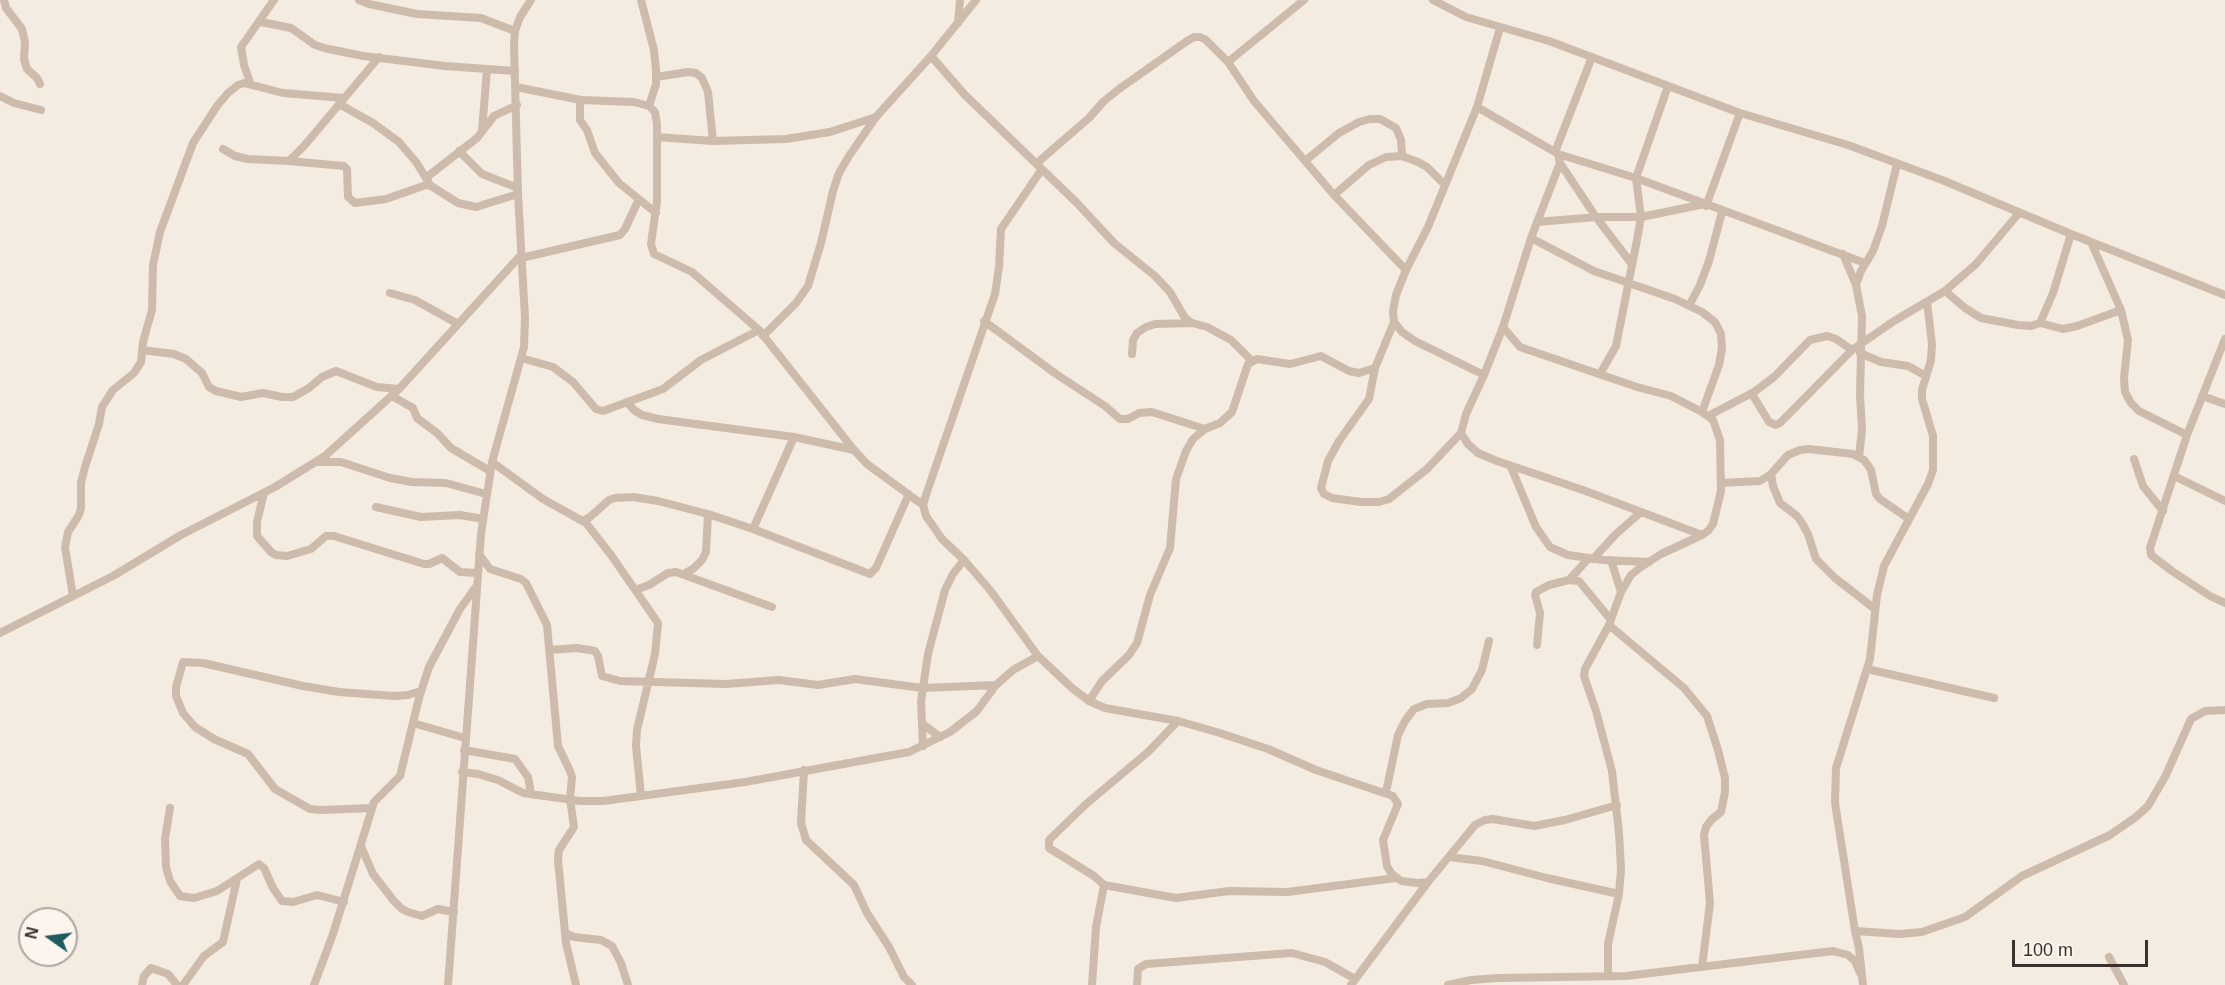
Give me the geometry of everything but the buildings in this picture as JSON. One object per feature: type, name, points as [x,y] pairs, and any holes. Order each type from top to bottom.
[{"type":"street","points":[[4,0],[6,8],[22,29],[27,69],[40,84]]},
{"type":"street","points":[[251,85],[241,48],[274,0]]},
{"type":"street","points":[[358,0],[417,14],[481,18],[515,31]]},
{"type":"street","points":[[448,985],[462,772],[483,519],[492,462],[524,347],[525,318],[518,191],[515,31],[520,17],[531,0]]},
{"type":"street","points":[[640,0],[654,50],[656,77],[650,106]]},
{"type":"street","points":[[958,25],[960,0]]},
{"type":"street","points":[[521,358],[553,367],[573,382],[590,404],[599,410],[608,409],[663,389],[702,360],[761,333],[796,303],[808,286],[839,173],[876,117],[958,25],[976,0]]},
{"type":"street","points":[[1432,0],[1466,17],[1549,41],[1740,112],[1848,145],[1942,180],[2091,243],[2225,294]]},
{"type":"street","points":[[1228,62],[1299,2]]},
{"type":"street","points":[[261,21],[291,28],[315,45],[324,48],[445,66],[515,71]]},
{"type":"street","points":[[1500,28],[1477,107],[1428,227],[1396,295],[1393,311],[1394,322],[1375,369],[1369,399],[1339,441],[1328,461],[1321,488],[1324,494],[1332,498],[1361,502],[1379,502],[1389,499],[1427,469],[1461,433],[1466,414],[1503,327],[1592,57]]},
{"type":"street","points":[[923,505],[998,281],[1002,229],[1040,166],[1119,89],[1194,37],[1206,40],[1228,62],[1254,101],[1334,195],[1406,270]]},
{"type":"street","points":[[931,56],[973,103],[1040,166],[1114,243],[1155,276],[1170,292],[1185,318],[1192,323]]},
{"type":"street","points":[[289,161],[379,57]]},
{"type":"street","points":[[482,131],[486,69]]},
{"type":"street","points":[[656,77],[688,72],[696,73],[702,78],[708,92],[713,141]]},
{"type":"street","points":[[72,596],[66,554],[67,538],[79,515],[81,483],[102,407],[113,390],[139,367],[152,310],[153,265],[160,232],[193,143],[228,93],[238,85],[251,85],[283,93],[342,101],[399,142],[432,186],[448,198],[467,206],[476,207],[492,203],[518,191]]},
{"type":"street","points":[[1600,374],[1616,346],[1641,217],[1636,178],[1668,86]]},
{"type":"street","points":[[516,87],[580,100],[634,102],[650,106],[655,112],[657,137],[656,213],[651,244],[654,254],[692,272],[761,333],[867,464],[923,505],[931,525],[990,590],[1038,656],[1072,688],[1089,701],[1106,708],[1178,721],[1268,748],[1316,770],[1393,796],[1398,804],[1383,840],[1388,866],[1396,878]]},
{"type":"street","points":[[0,96],[14,104],[41,110]]},
{"type":"street","points":[[580,100],[580,120],[596,153],[611,175],[656,213]]},
{"type":"street","points":[[427,177],[482,131],[495,116],[517,105]]},
{"type":"street","points":[[1477,107],[1558,156],[1636,178],[1722,212],[1865,263]]},
{"type":"street","points":[[1704,205],[1740,112]]},
{"type":"street","points":[[657,137],[713,141],[786,139],[830,132],[876,117]]},
{"type":"street","points":[[1305,161],[1339,133],[1370,119],[1380,119],[1396,128],[1401,140],[1402,156]]},
{"type":"street","points":[[223,148],[235,156],[248,159],[344,166],[347,169],[348,197],[355,203],[379,200],[397,196],[414,188],[432,186]]},
{"type":"street","points":[[459,150],[482,174],[518,191]]},
{"type":"street","points":[[1334,195],[1369,165],[1386,157],[1402,156],[1427,167],[1445,185]]},
{"type":"street","points":[[1558,156],[1596,217],[1631,263]]},
{"type":"street","points":[[1856,285],[1873,251],[1882,226],[1897,164]]},
{"type":"street","points":[[0,633],[113,576],[181,535],[264,493],[316,462],[399,389],[521,257],[620,235],[626,229],[639,199]]},
{"type":"street","points":[[1537,222],[1596,217],[1641,217],[1704,205]]},
{"type":"street","points":[[1689,306],[1709,261],[1722,212]]},
{"type":"street","points":[[1752,394],[1769,422],[1776,425],[1856,352],[1861,344],[1946,291],[1976,264],[2019,213]]},
{"type":"street","points":[[2040,323],[2053,293],[2071,234]]},
{"type":"street","points":[[1531,238],[1594,271],[1689,306],[1715,322],[1721,334],[1722,348],[1705,414]]},
{"type":"street","points":[[2091,243],[2121,310],[2128,340],[2124,378],[2125,392],[2139,411],[2187,435]]},
{"type":"street","points":[[1843,254],[1856,285],[1862,316],[1861,344]]},
{"type":"street","points":[[1946,291],[1965,308],[1982,318],[2018,325],[2031,326],[2040,323],[2063,328],[2070,327],[2121,310]]},
{"type":"street","points":[[390,293],[415,300],[459,324]]},
{"type":"street","points":[[1863,985],[1860,948],[1855,931],[1834,784],[1840,751],[1870,659],[1875,609],[1884,566],[1934,470],[1933,436],[1922,399],[1931,360],[1932,344],[1927,302]]},
{"type":"street","points":[[984,321],[1120,419],[1128,420],[1139,413],[1152,412],[1205,429]]},
{"type":"street","points":[[1394,322],[1402,332],[1415,341],[1484,375]]},
{"type":"street","points":[[1132,354],[1133,340],[1137,333],[1146,327],[1155,324],[1192,323],[1207,327],[1231,340],[1252,361]]},
{"type":"street","points":[[1503,327],[1520,347],[1671,396],[1713,420],[1720,440],[1721,483],[1718,509],[1713,524],[1702,535],[1649,562],[1631,575],[1584,672],[1612,771],[1617,805],[1621,869],[1619,894],[1608,944],[1608,976]]},
{"type":"street","points":[[1705,414],[1752,394],[1774,377],[1810,340],[1827,336],[1856,352],[1881,362],[1908,366],[1926,376]]},
{"type":"street","points":[[2225,339],[2187,435],[2150,548],[2151,555],[2172,571],[2225,603]]},
{"type":"street","points":[[142,350],[174,354],[186,359],[202,372],[209,387],[241,397],[263,393],[293,397],[322,377],[336,371],[377,387],[399,389]]},
{"type":"street","points":[[1856,352],[1862,430],[1860,457]]},
{"type":"street","points":[[1089,701],[1102,681],[1129,655],[1137,643],[1150,595],[1170,548],[1173,493],[1179,466],[1193,439],[1205,429],[1220,423],[1232,412],[1248,364],[1257,359],[1290,364],[1321,356],[1349,371],[1375,369]]},
{"type":"street","points":[[392,396],[410,406],[417,418],[437,433],[451,448],[490,471]]},
{"type":"street","points":[[2202,396],[2225,404]]},
{"type":"street","points":[[627,402],[642,415],[658,419],[794,437],[854,450]]},
{"type":"street","points":[[1461,433],[1478,453],[1511,467],[1583,490],[1702,535]]},
{"type":"street","points":[[753,529],[794,437]]},
{"type":"street","points":[[1721,483],[1755,482],[1771,474],[1788,455],[1800,450],[1853,454],[1860,457],[1871,470],[1874,489],[1880,499],[1909,519]]},
{"type":"street","points":[[2134,459],[2143,486],[2163,511]]},
{"type":"street","points":[[316,462],[341,462],[390,478],[412,482],[446,483],[486,494]]},
{"type":"street","points":[[492,462],[543,499],[583,521],[656,619],[659,627],[636,746],[641,796]]},
{"type":"street","points":[[1511,467],[1536,527],[1550,547],[1569,555],[1649,562]]},
{"type":"street","points":[[1771,474],[1780,503],[1797,516],[1802,523],[1816,559],[1834,578],[1875,609]]},
{"type":"street","points":[[2174,476],[2225,501]]},
{"type":"street","points":[[264,493],[257,522],[257,536],[276,555],[287,556],[311,549],[326,536],[334,536],[424,564],[442,558],[460,572],[477,573]]},
{"type":"street","points":[[583,521],[591,517],[609,500],[622,497],[658,501],[753,529],[870,574],[876,568],[908,496]]},
{"type":"street","points":[[376,507],[421,517],[460,515],[483,519]]},
{"type":"street","points":[[1569,580],[1641,512]]},
{"type":"street","points":[[683,574],[693,569],[706,552],[708,514]]},
{"type":"street","points":[[479,554],[490,569],[521,579],[526,583],[545,618],[558,746],[572,777],[570,800],[574,827],[559,850],[558,860],[566,933],[576,985]]},
{"type":"street","points":[[923,746],[922,688],[928,654],[945,590],[953,574],[964,560]]},
{"type":"street","points":[[1611,560],[1621,592]]},
{"type":"street","points":[[635,590],[649,585],[668,573],[683,574],[772,607]]},
{"type":"street","points":[[1537,645],[1540,613],[1535,593],[1549,585],[1576,580],[1583,584],[1610,622],[1684,688],[1707,716],[1725,778],[1725,792],[1721,812],[1706,827],[1704,835],[1710,903],[1702,967]]},
{"type":"street","points":[[314,985],[344,902],[372,808],[379,795],[400,776],[421,691],[439,646],[476,586]]},
{"type":"street","points":[[1386,792],[1398,735],[1405,721],[1414,709],[1427,704],[1448,703],[1461,698],[1472,689],[1482,670],[1489,641]]},
{"type":"street","points":[[549,650],[577,648],[595,651],[602,676],[620,681],[726,684],[779,680],[818,685],[855,679],[922,688],[996,685]]},
{"type":"street","points":[[462,772],[487,777],[518,791],[531,794],[570,800],[603,801],[745,782],[909,752],[940,737],[977,711],[996,685],[1013,670],[1038,656]]},
{"type":"street","points":[[372,808],[310,809],[275,789],[248,754],[213,739],[195,727],[183,713],[176,696],[176,687],[183,662],[203,663],[339,692],[395,696],[421,691]]},
{"type":"street","points":[[1867,669],[1994,698]]},
{"type":"street","points":[[1855,931],[1900,934],[1922,932],[1965,918],[2022,876],[2110,835],[2148,806],[2196,714],[2225,710]]},
{"type":"street","points":[[1178,721],[1148,752],[1085,805],[1049,840],[1049,848],[1094,876],[1104,885],[1176,898],[1228,891],[1287,892],[1396,878],[1407,883],[1428,882]]},
{"type":"street","points":[[413,723],[465,738]]},
{"type":"street","points":[[924,725],[940,737]]},
{"type":"street","points":[[464,750],[515,759],[528,777],[531,794]]},
{"type":"street","points":[[804,770],[801,823],[806,840],[854,885],[867,913],[889,947],[904,977],[912,985]]},
{"type":"street","points":[[1137,985],[1138,969],[1146,964],[1292,953],[1325,962],[1353,982],[1428,882],[1475,825],[1485,820],[1503,820],[1534,826],[1617,805]]},
{"type":"street","points":[[170,808],[165,832],[167,873],[180,896],[195,898],[217,891],[259,864],[264,868],[282,901],[293,902],[317,895],[344,902]]},
{"type":"street","points":[[360,845],[373,874],[402,909],[422,916],[438,909],[454,912]]},
{"type":"street","points":[[1449,857],[1482,861],[1547,879],[1619,894]]},
{"type":"street","points":[[183,985],[204,956],[223,942],[238,879]]},
{"type":"street","points":[[1092,985],[1096,927],[1104,885]]},
{"type":"street","points":[[566,933],[574,937],[602,940],[612,946],[621,963],[628,985]]},
{"type":"street","points":[[1448,985],[1498,978],[1608,976],[1833,951],[1848,955],[1855,961],[1863,985]]},
{"type":"street","points":[[2109,957],[2124,985]]},
{"type":"street","points":[[142,985],[144,976],[151,968],[168,974],[177,985]]},
{"type":"street","points":[[899,985],[904,977]]}]
